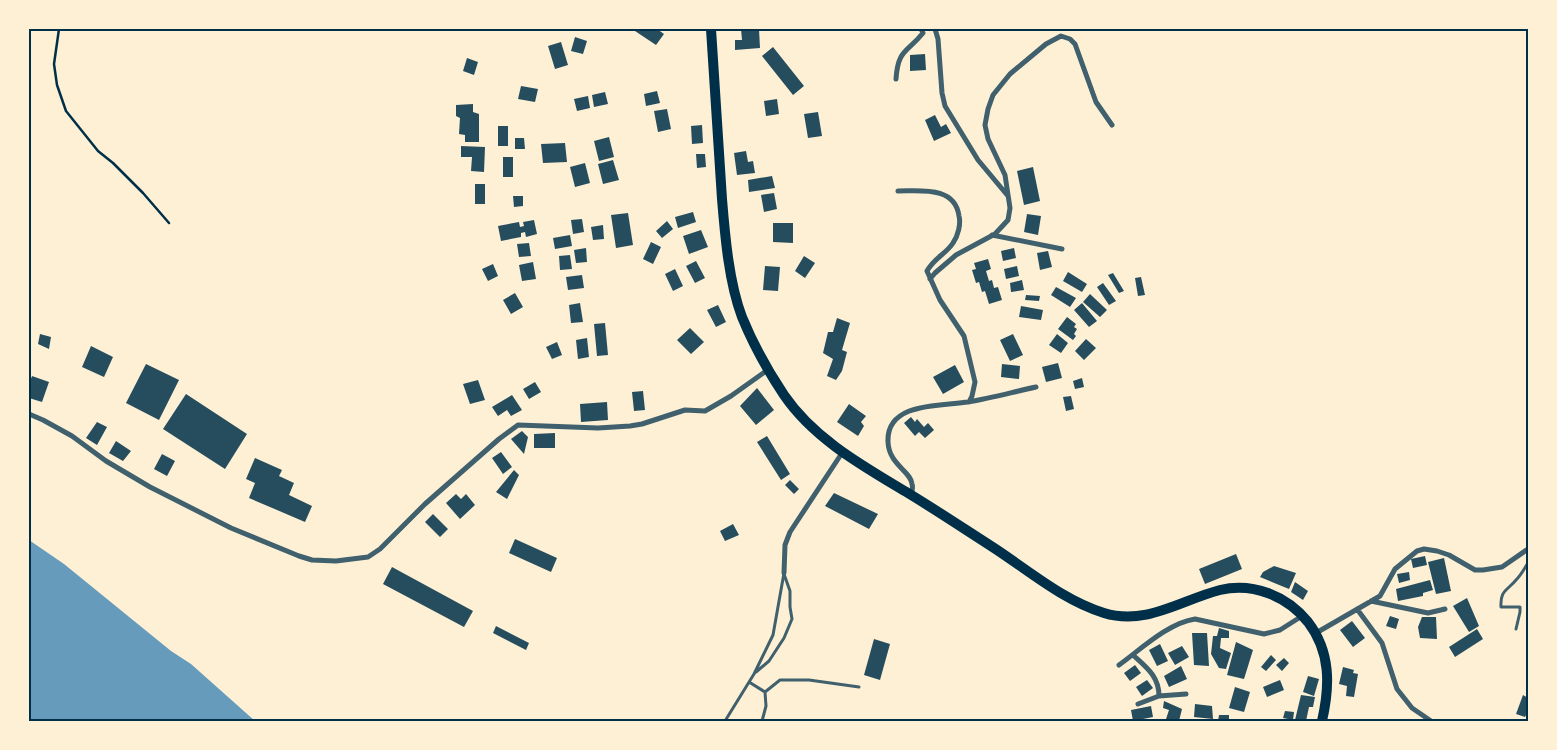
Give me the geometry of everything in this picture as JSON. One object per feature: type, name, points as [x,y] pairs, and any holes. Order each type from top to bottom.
[{"type":"highway","points":[[711,29],[718,143],[730,267],[742,316],[785,396],[804,418],[842,453],[912,495],[1056,589],[1080,603],[1105,613],[1124,617],[1144,615],[1171,608],[1222,589],[1236,588],[1263,591],[1278,597],[1295,608],[1302,616],[1316,633],[1323,650],[1328,676],[1326,703],[1322,721]]},
{"type":"street","points":[[896,79],[897,64],[902,52],[923,33],[921,29]]},
{"type":"street","points":[[935,29],[938,39],[942,93],[945,106],[978,160],[1009,196]]},
{"type":"street","points":[[930,280],[935,273],[956,255],[992,236],[1008,220],[1010,208],[1005,176],[988,138],[985,125],[993,95],[1010,74],[1046,44],[1062,36],[1070,39],[1075,44],[1096,102],[1112,125]]},
{"type":"street","points":[[898,191],[923,191],[943,194],[950,197],[958,207],[960,221],[953,243],[931,262],[927,271],[940,300],[964,336],[975,382],[969,402]]},
{"type":"street","points":[[992,236],[1062,249]]},
{"type":"street","points":[[29,414],[72,436],[106,461],[150,487],[231,528],[299,556],[312,560],[336,561],[368,557],[380,549],[425,504],[518,425],[598,428],[630,426],[686,410],[705,411],[731,396],[769,369]]},
{"type":"street","points":[[912,495],[911,478],[893,460],[889,449],[888,441],[891,423],[901,415],[915,409],[969,402],[1036,387]]},
{"type":"street","points":[[784,573],[785,545],[790,532],[820,490],[842,453]]},
{"type":"street","points":[[1316,633],[1380,596],[1395,569],[1417,551],[1424,549],[1436,551],[1474,570],[1483,570],[1502,567],[1528,549]]},
{"type":"street","points":[[1371,601],[1428,613],[1445,609]]},
{"type":"street","points":[[1357,609],[1382,643],[1397,690],[1412,708],[1431,721]]},
{"type":"street","points":[[1119,665],[1166,631],[1186,620],[1195,619],[1264,634],[1280,630],[1302,616]]},
{"type":"street","points":[[1133,655],[1154,674],[1159,686],[1159,696]]},
{"type":"street","points":[[1138,704],[1159,696],[1186,694]]},
{"type":"lane","points":[[1516,628],[1520,607],[1501,608],[1501,602],[1503,592],[1514,583],[1528,563]]},
{"type":"lane","points":[[754,674],[769,661],[784,638],[792,619],[790,591],[784,573]]},
{"type":"lane","points":[[725,721],[754,674],[773,634],[784,573]]},
{"type":"lane","points":[[764,692],[780,680],[809,680],[859,687]]},
{"type":"lane","points":[[749,682],[764,692],[766,706],[762,721]]},
{"type":"path","points":[[59,29],[54,64],[57,85],[66,111],[98,151],[144,193],[169,223]]},
{"type":"water","points":[[29,540],[64,564],[171,651],[191,664],[255,721],[29,721]]},
{"type":"building","points":[[632,29],[657,29],[664,34],[656,45]]},
{"type":"building","points":[[741,29],[759,29],[760,48],[735,50],[735,40],[742,40]]},
{"type":"building","points":[[575,37],[587,41],[583,54],[571,51]]},
{"type":"building","points":[[561,42],[568,65],[555,69],[548,46]]},
{"type":"building","points":[[773,47],[804,86],[793,95],[762,56]]},
{"type":"building","points":[[925,54],[926,70],[910,71],[910,55]]},
{"type":"building","points":[[467,58],[478,62],[474,75],[463,71]]},
{"type":"building","points":[[521,86],[538,89],[535,102],[518,99]]},
{"type":"building","points":[[657,91],[660,103],[646,106],[644,94]]},
{"type":"building","points":[[605,92],[608,104],[594,107],[592,95]]},
{"type":"building","points":[[588,96],[590,108],[577,111],[574,99]]},
{"type":"building","points":[[777,99],[779,114],[766,116],[764,101]]},
{"type":"building","points":[[473,104],[473,112],[479,114],[479,142],[465,142],[465,135],[459,134],[460,118],[456,116],[456,105]]},
{"type":"building","points":[[667,109],[671,129],[658,132],[654,111]]},
{"type":"building","points":[[818,112],[822,136],[808,138],[804,114]]},
{"type":"building","points":[[935,115],[941,127],[946,124],[951,133],[934,141],[925,120]]},
{"type":"building","points":[[702,125],[703,143],[692,144],[691,126]]},
{"type":"building","points":[[498,126],[508,126],[508,146],[498,146]]},
{"type":"building","points":[[609,137],[614,157],[599,161],[594,141]]},
{"type":"building","points":[[515,138],[524,138],[525,149],[515,149]]},
{"type":"building","points":[[565,143],[567,162],[543,163],[541,144]]},
{"type":"building","points":[[461,146],[485,147],[484,172],[471,171],[472,157],[461,157]]},
{"type":"building","points":[[746,151],[748,162],[753,161],[755,173],[737,175],[734,153]]},
{"type":"building","points":[[696,154],[705,154],[706,167],[697,168]]},
{"type":"building","points":[[503,157],[513,157],[513,177],[503,177]]},
{"type":"building","points":[[613,160],[619,180],[603,184],[598,164]]},
{"type":"building","points":[[585,163],[590,183],[575,187],[570,167]]},
{"type":"building","points":[[1033,167],[1040,201],[1024,205],[1017,171]]},
{"type":"building","points":[[772,176],[775,188],[749,192],[748,180]]},
{"type":"building","points":[[475,184],[485,184],[485,204],[475,204]]},
{"type":"building","points":[[774,193],[777,209],[764,212],[761,195]]},
{"type":"building","points":[[513,196],[523,196],[523,206],[514,207]]},
{"type":"building","points":[[693,212],[696,222],[678,228],[675,217]]},
{"type":"building","points":[[628,213],[633,245],[616,248],[611,215]]},
{"type":"building","points":[[1027,214],[1041,216],[1038,235],[1024,232]]},
{"type":"building","points":[[582,219],[584,232],[573,234],[571,220]]},
{"type":"building","points":[[534,220],[537,234],[526,237],[525,232],[521,233],[521,237],[501,241],[498,226],[519,222],[520,227],[524,226],[523,222]]},
{"type":"building","points":[[667,221],[673,229],[662,238],[656,231]]},
{"type":"building","points":[[773,223],[793,223],[793,243],[773,242]]},
{"type":"building","points":[[603,225],[604,239],[593,240],[591,227]]},
{"type":"building","points":[[701,230],[708,247],[689,254],[683,236]]},
{"type":"building","points":[[570,235],[572,246],[555,249],[553,238]]},
{"type":"building","points":[[651,242],[661,247],[653,264],[643,259]]},
{"type":"building","points":[[529,243],[531,256],[519,257],[517,244]]},
{"type":"building","points":[[586,248],[587,262],[576,263],[574,250]]},
{"type":"building","points":[[1014,248],[1016,258],[1003,261],[1001,251]]},
{"type":"building","points":[[1048,251],[1052,267],[1040,270],[1037,253]]},
{"type":"building","points":[[570,255],[572,269],[560,270],[559,256]]},
{"type":"building","points":[[804,256],[815,263],[805,278],[795,271]]},
{"type":"building","points":[[988,259],[991,269],[986,271],[989,281],[992,280],[994,288],[998,287],[1002,300],[989,304],[985,291],[982,292],[979,282],[976,283],[972,270],[976,269],[974,263]]},
{"type":"building","points":[[696,261],[705,278],[695,283],[686,266]]},
{"type":"building","points":[[533,262],[536,279],[522,281],[519,265]]},
{"type":"building","points":[[493,264],[498,276],[488,281],[482,269]]},
{"type":"building","points":[[765,266],[780,267],[778,291],[763,290]]},
{"type":"building","points":[[1017,266],[1019,276],[1006,279],[1004,269]]},
{"type":"building","points":[[675,269],[683,286],[673,291],[665,274]]},
{"type":"building","points":[[1068,272],[1087,284],[1082,292],[1063,281]]},
{"type":"building","points":[[1113,273],[1124,291],[1119,293],[1108,275]]},
{"type":"building","points":[[582,275],[584,288],[568,290],[566,277]]},
{"type":"building","points":[[1141,277],[1145,295],[1138,296],[1135,278]]},
{"type":"building","points":[[1022,280],[1024,290],[1011,292],[1010,283]]},
{"type":"building","points":[[1103,283],[1116,301],[1109,305],[1097,287]]},
{"type":"building","points":[[1056,287],[1076,298],[1070,307],[1051,295]]},
{"type":"building","points":[[515,293],[523,307],[511,314],[503,300]]},
{"type":"building","points":[[1090,294],[1107,310],[1100,317],[1083,302]]},
{"type":"building","points":[[1026,295],[1040,296],[1039,301],[1025,300]]},
{"type":"building","points":[[580,303],[583,322],[571,323],[569,305]]},
{"type":"building","points":[[1082,303],[1097,321],[1089,327],[1074,310]]},
{"type":"building","points":[[718,305],[726,322],[716,327],[707,310]]},
{"type":"building","points":[[1021,306],[1043,310],[1041,320],[1019,317]]},
{"type":"building","points":[[1067,317],[1076,324],[1074,327],[1077,329],[1074,334],[1076,336],[1073,340],[1058,329]]},
{"type":"building","points":[[837,318],[850,323],[842,350],[847,352],[842,371],[836,380],[827,376],[833,359],[823,353],[828,332],[833,332]]},
{"type":"building","points":[[605,323],[608,355],[597,356],[594,324]]},
{"type":"building","points":[[690,328],[704,342],[691,354],[677,340]]},
{"type":"building","points":[[40,334],[51,337],[49,349],[38,344]]},
{"type":"building","points":[[1013,334],[1023,355],[1010,361],[1000,340]]},
{"type":"building","points":[[1057,334],[1068,343],[1061,353],[1049,345]]},
{"type":"building","points":[[587,338],[589,357],[578,359],[576,340]]},
{"type":"building","points":[[1086,339],[1096,348],[1084,360],[1075,351]]},
{"type":"building","points":[[557,342],[562,355],[552,359],[546,347]]},
{"type":"building","points":[[91,346],[113,357],[104,377],[82,367]]},
{"type":"building","points":[[1058,363],[1062,378],[1046,382],[1042,367]]},
{"type":"building","points":[[146,364],[179,380],[159,420],[126,403]]},
{"type":"building","points":[[1002,364],[1020,366],[1019,379],[1001,377]]},
{"type":"building","points":[[955,365],[964,382],[943,394],[933,377]]},
{"type":"building","points":[[32,376],[49,382],[42,402],[29,398],[29,384]]},
{"type":"building","points":[[1082,378],[1084,387],[1075,389],[1073,381]]},
{"type":"building","points":[[478,380],[485,400],[470,404],[463,384]]},
{"type":"building","points":[[535,382],[541,392],[529,399],[523,389]]},
{"type":"building","points":[[757,388],[774,410],[756,425],[740,406]]},
{"type":"building","points":[[643,391],[645,410],[634,411],[632,392]]},
{"type":"building","points":[[186,394],[247,434],[225,469],[163,429]]},
{"type":"building","points":[[512,395],[522,410],[511,416],[507,410],[498,416],[492,407]]},
{"type":"building","points":[[1071,396],[1074,409],[1066,411],[1063,397]]},
{"type":"building","points":[[607,402],[608,420],[581,422],[580,404]]},
{"type":"building","points":[[849,404],[866,416],[861,422],[864,426],[858,436],[837,422]]},
{"type":"building","points":[[911,417],[915,422],[917,419],[924,427],[928,423],[934,430],[925,438],[919,432],[915,436],[904,423]]},
{"type":"building","points":[[97,422],[107,427],[97,445],[86,438]]},
{"type":"building","points":[[522,431],[528,437],[524,454],[511,439]]},
{"type":"building","points":[[555,433],[555,448],[534,448],[534,434]]},
{"type":"building","points":[[767,436],[790,474],[781,480],[757,442]]},
{"type":"building","points":[[116,441],[131,451],[123,461],[109,453]]},
{"type":"building","points":[[501,452],[512,467],[503,474],[492,458]]},
{"type":"building","points":[[162,454],[175,461],[167,476],[154,469]]},
{"type":"building","points":[[255,458],[282,470],[279,476],[294,483],[289,495],[312,506],[305,522],[249,498],[255,483],[246,479]]},
{"type":"building","points":[[514,470],[519,475],[507,499],[496,492]]},
{"type":"building","points":[[790,480],[799,489],[794,494],[785,485]]},
{"type":"building","points":[[834,493],[878,514],[869,529],[825,506]]},
{"type":"building","points":[[456,494],[461,499],[466,494],[475,505],[460,519],[446,503]]},
{"type":"building","points":[[433,514],[448,529],[440,537],[425,522]]},
{"type":"building","points":[[733,524],[739,535],[725,541],[720,531]]},
{"type":"building","points":[[515,539],[557,558],[551,572],[509,553]]},
{"type":"building","points":[[1236,554],[1242,569],[1205,584],[1199,569]]},
{"type":"building","points":[[1425,556],[1427,565],[1413,568],[1411,559]]},
{"type":"building","points":[[1444,558],[1451,591],[1436,594],[1428,562]]},
{"type":"building","points":[[1274,566],[1296,573],[1289,589],[1260,577],[1263,572]]},
{"type":"building","points":[[392,567],[473,611],[464,627],[383,584]]},
{"type":"building","points":[[1409,572],[1410,580],[1399,583],[1397,574]]},
{"type":"building","points":[[1430,580],[1433,590],[1423,593],[1423,596],[1398,601],[1396,589]]},
{"type":"building","points":[[1295,582],[1308,591],[1303,600],[1291,592]]},
{"type":"building","points":[[1467,598],[1479,626],[1469,632],[1453,606]]},
{"type":"building","points":[[1390,616],[1399,619],[1396,629],[1386,626]]},
{"type":"building","points":[[1422,617],[1436,617],[1437,639],[1420,638],[1418,627]]},
{"type":"building","points":[[1352,621],[1365,638],[1353,647],[1340,630]]},
{"type":"building","points":[[496,626],[529,643],[526,650],[493,633]]},
{"type":"building","points":[[1219,628],[1229,631],[1229,638],[1221,638],[1220,648],[1231,653],[1226,669],[1219,668],[1211,654],[1213,636],[1217,636]]},
{"type":"building","points":[[1477,629],[1483,639],[1455,657],[1449,647]]},
{"type":"building","points":[[1192,633],[1207,633],[1209,666],[1194,665]]},
{"type":"building","points":[[874,639],[890,644],[880,680],[864,675]]},
{"type":"building","points":[[1236,642],[1253,650],[1244,679],[1227,675]]},
{"type":"building","points":[[1160,644],[1168,661],[1157,666],[1149,650]]},
{"type":"building","points":[[1182,646],[1189,657],[1175,665],[1168,653]]},
{"type":"building","points":[[1271,655],[1276,660],[1266,671],[1261,667]]},
{"type":"building","points":[[1284,658],[1289,663],[1282,671],[1276,665]]},
{"type":"building","points":[[1135,665],[1141,673],[1130,681],[1124,673]]},
{"type":"building","points":[[1181,666],[1187,679],[1169,687],[1164,676]]},
{"type":"building","points":[[1343,667],[1354,670],[1353,673],[1358,674],[1354,697],[1346,696],[1347,686],[1339,684]]},
{"type":"building","points":[[1308,676],[1319,679],[1314,696],[1303,692]]},
{"type":"building","points":[[1147,680],[1153,688],[1142,696],[1136,687]]},
{"type":"building","points":[[1280,680],[1284,690],[1267,697],[1263,687]]},
{"type":"building","points":[[1235,687],[1250,692],[1244,712],[1229,708]]},
{"type":"building","points":[[1301,695],[1315,697],[1313,707],[1309,707],[1306,721],[1295,720]]},
{"type":"building","points":[[1523,695],[1528,698],[1528,711],[1525,717],[1516,714]]},
{"type":"building","points":[[1164,701],[1182,709],[1179,721],[1166,719],[1169,710],[1163,708]]},
{"type":"building","points":[[1195,704],[1212,706],[1213,719],[1194,717]]},
{"type":"building","points":[[1151,706],[1153,717],[1133,721],[1131,710]]},
{"type":"building","points":[[1285,711],[1294,712],[1293,720],[1283,718]]},
{"type":"building","points":[[1219,715],[1229,715],[1229,721],[1218,721]]}]
